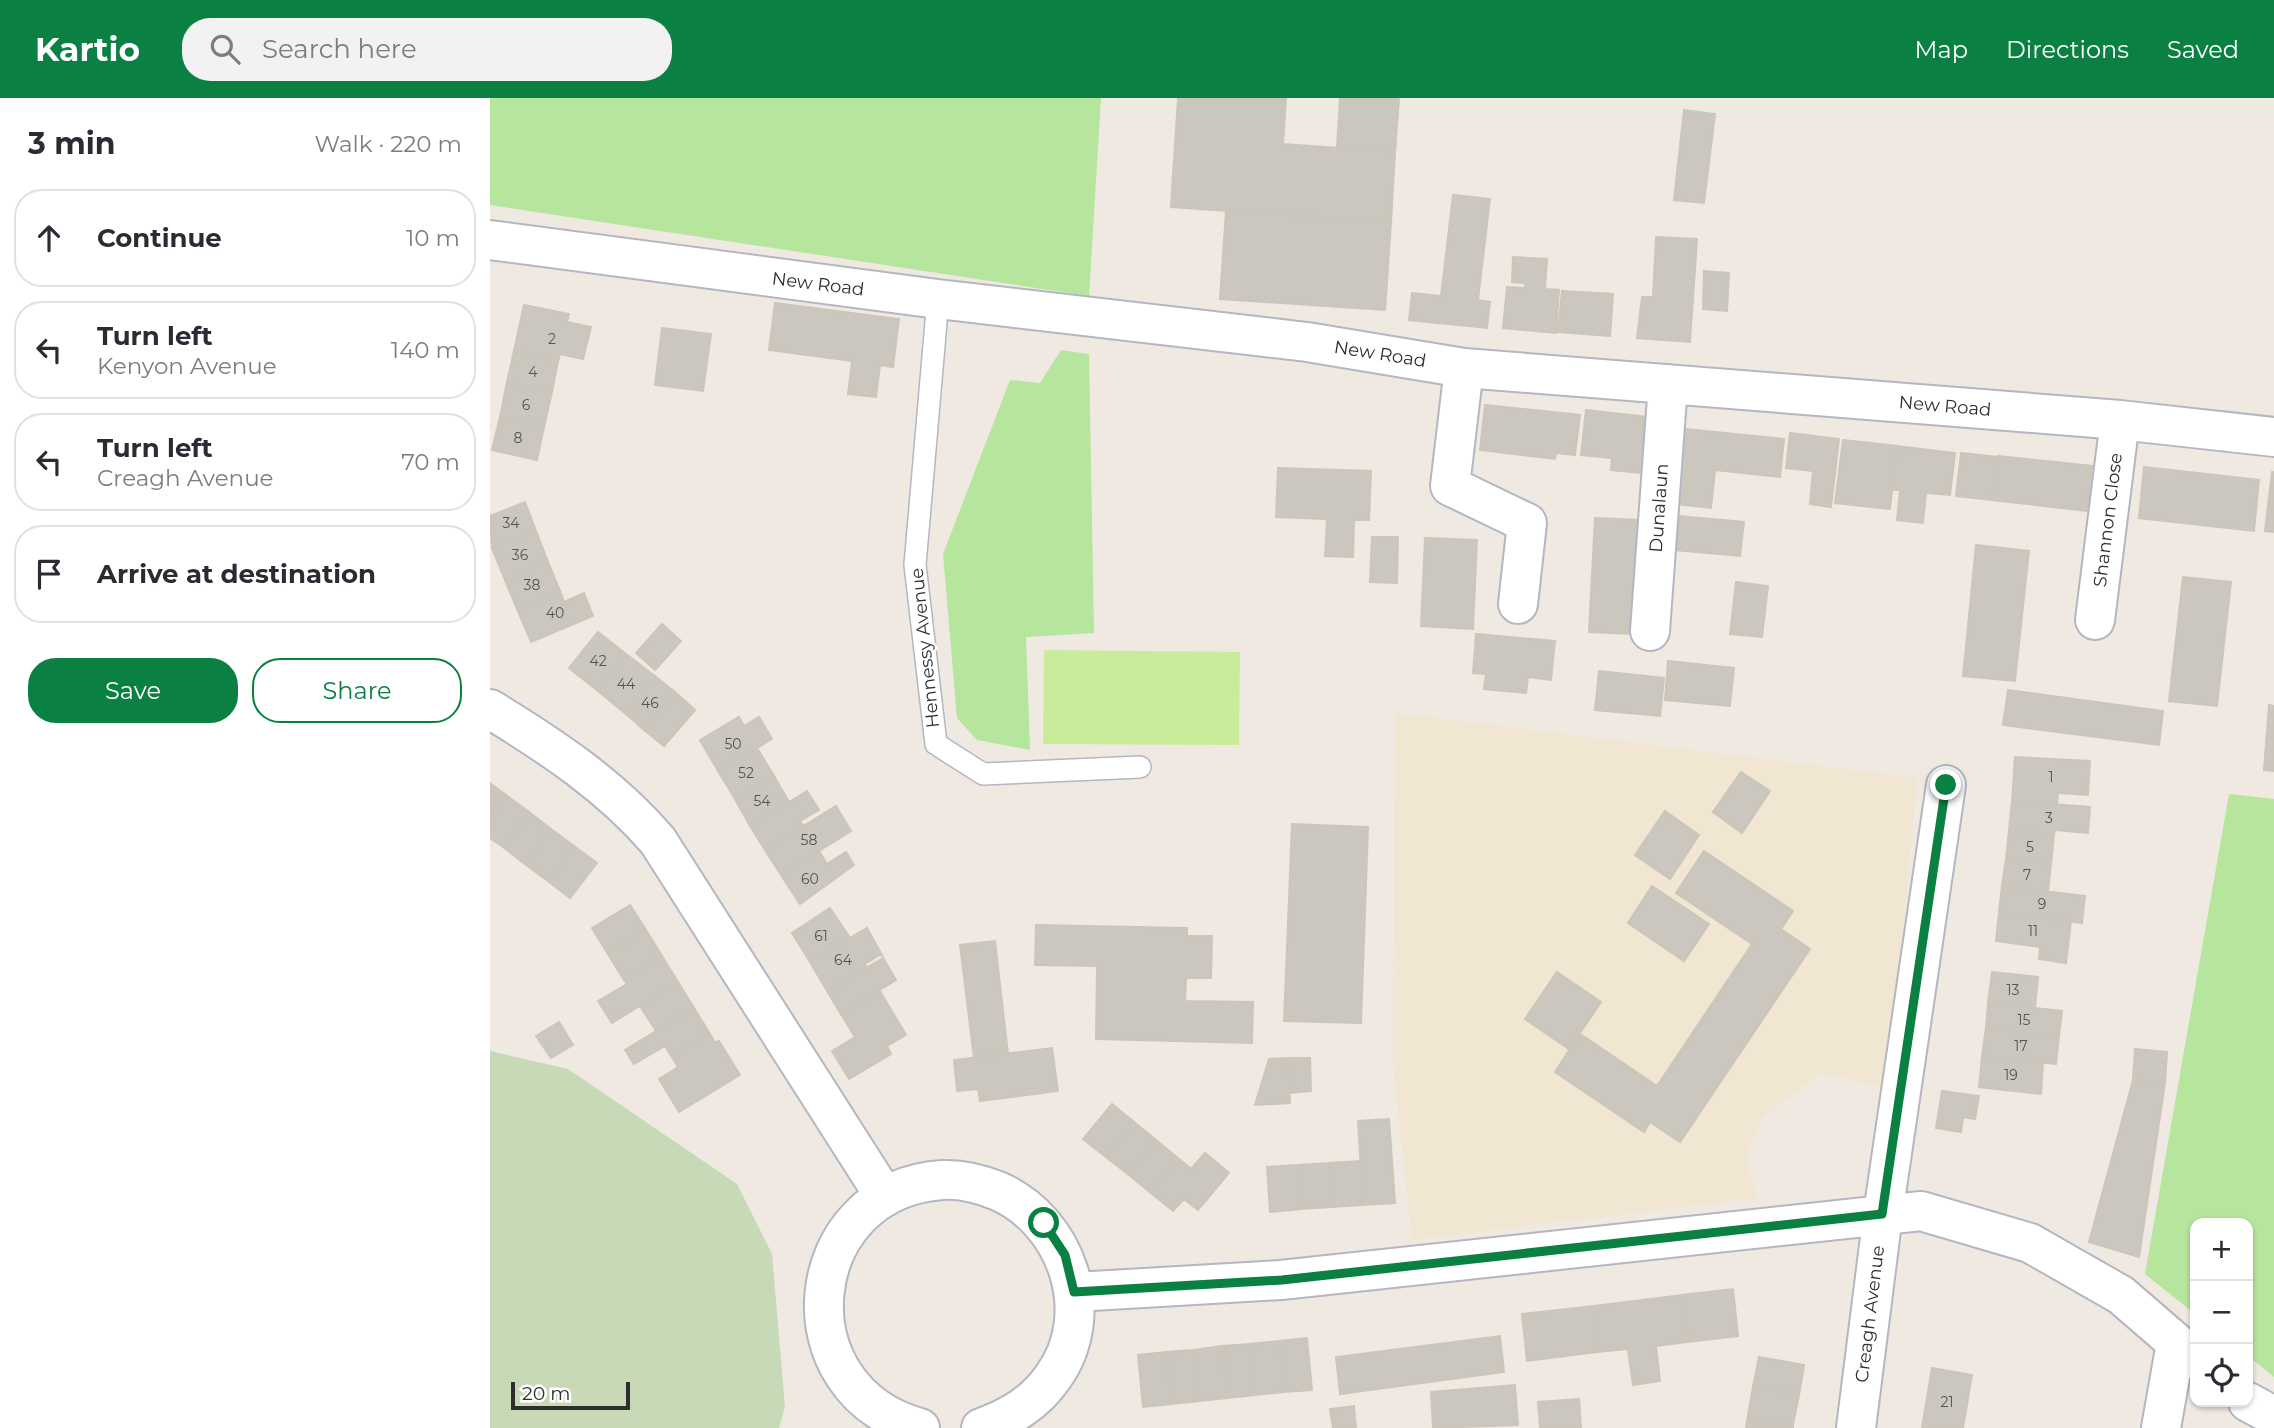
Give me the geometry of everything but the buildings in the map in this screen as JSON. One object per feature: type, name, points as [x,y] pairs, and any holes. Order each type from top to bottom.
[{"type":"street","name":"New Road","points":[[490,240],[938,299],[1307,342],[1464,368],[2120,420],[2274,437]]},
{"type":"street","points":[[1464,368],[1450,486],[1527,523],[1518,604]]},
{"type":"street","name":"Dunalaun","points":[[1650,631],[1668,384]]},
{"type":"street","name":"Shannon Close","points":[[2095,620],[2120,420]]},
{"type":"street","points":[[490,709],[584,770],[634,812],[659,841],[885,1197]]},
{"type":"street","name":"Creagh Avenue","points":[[1856,1428],[1882,1214],[1946,785]]},
{"type":"street","points":[[920,1428],[896,1422],[862,1398],[837,1366],[824,1327],[824,1286],[836,1251],[856,1220],[885,1197],[913,1185],[943,1180],[981,1184],[1016,1199],[1044,1223],[1065,1255],[1074,1292],[1072,1336],[1055,1375],[1034,1400],[1007,1419],[981,1428]]},
{"type":"street","points":[[1074,1292],[1282,1280],[1921,1211],[2030,1242],[2121,1295],[2186,1351],[2161,1428]]},
{"type":"street","points":[[2253,1405],[2274,1416]]},
{"type":"lane","name":"Hennessy Avenue","points":[[938,299],[915,565],[936,744],[983,774],[1140,767]]},
{"type":"shaded area","points":[[1395,713],[1917,778],[1888,1088],[1821,1073],[1762,1118],[1747,1156],[1756,1198],[1412,1240],[1393,1063]]},
{"type":"green space","points":[[490,98],[1101,98],[1089,296],[490,205]]},
{"type":"green space","points":[[1061,350],[1089,354],[1094,633],[1026,637],[1030,750],[977,740],[957,718],[943,554],[1010,380],[1040,383]]},
{"type":"green space","points":[[1044,650],[1240,652],[1239,745],[1043,744]]},
{"type":"green space","points":[[2229,794],[2274,799],[2274,1377],[2253,1360],[2253,1218],[2190,1218],[2190,1310],[2145,1274]]},
{"type":"green space","points":[[490,1051],[568,1069],[737,1184],[772,1254],[785,1407],[779,1428],[490,1428]]},
{"type":"route","points":[[1044,1223],[1065,1255],[1074,1292],[1282,1280],[1882,1214],[1946,785]]}]
